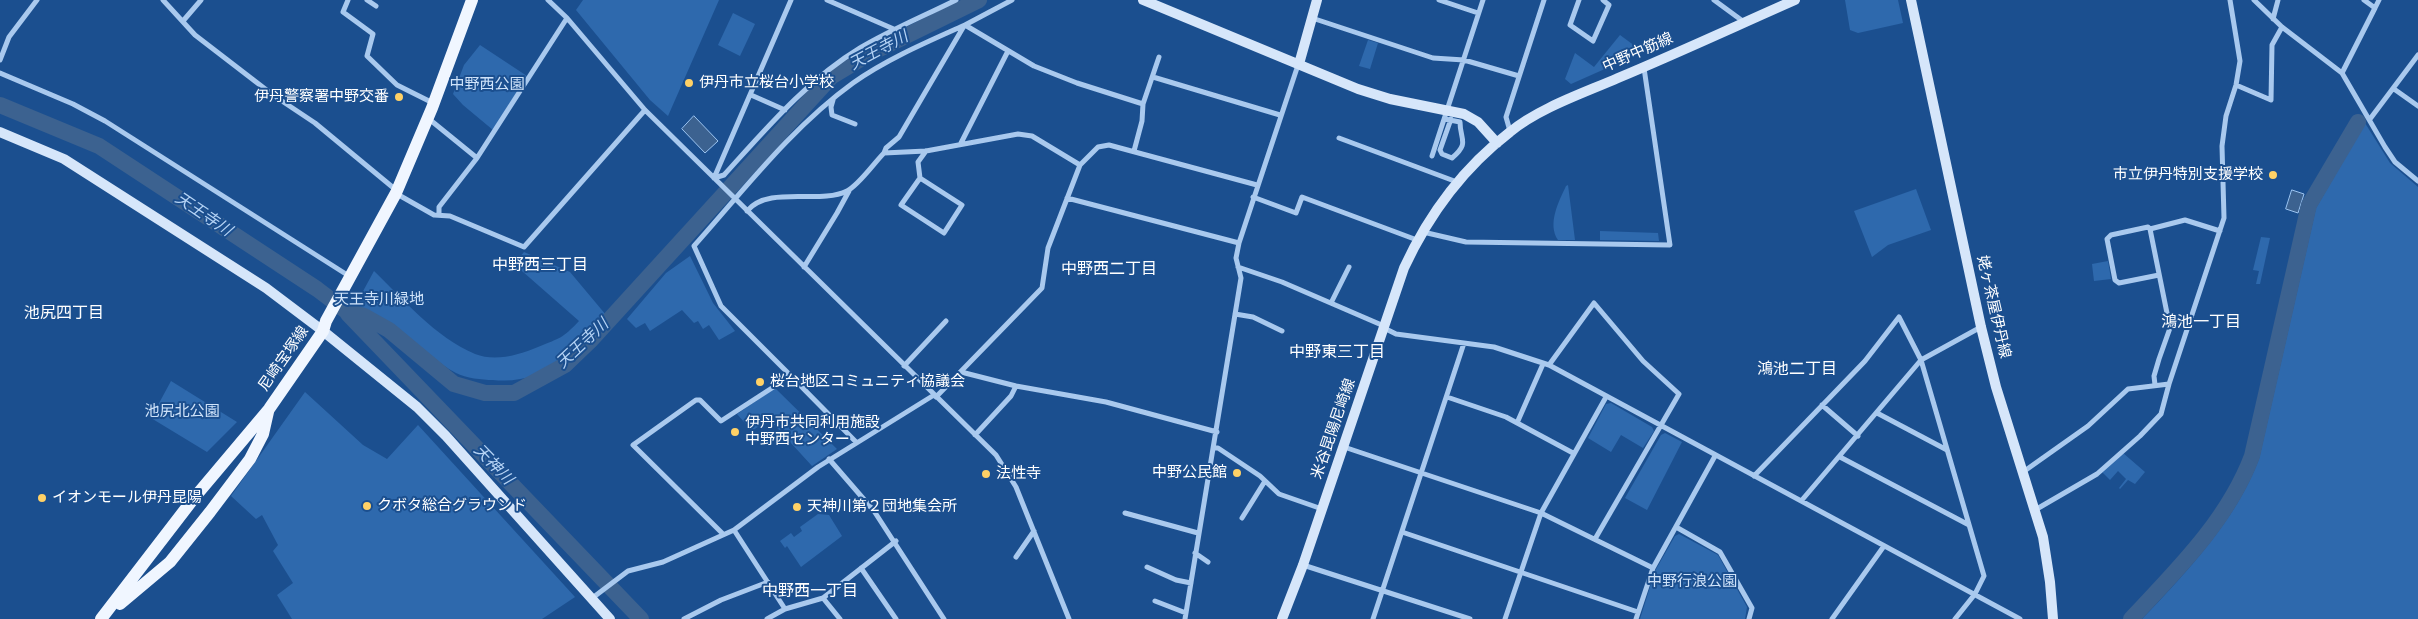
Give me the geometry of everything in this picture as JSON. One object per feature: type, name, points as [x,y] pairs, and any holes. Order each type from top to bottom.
[{"type":"main road","name":"尼崎宝塚線","points":[[102,619],[194,498],[269,409],[324,326],[397,192],[434,104],[472,0]]},
{"type":"main road","points":[[1143,0],[1390,99],[1448,116],[1464,114],[1478,122],[1497,143]]},
{"type":"main road","points":[[1299,64],[1317,0]]},
{"type":"main road","name":"中野中筋線","points":[[1497,143],[1510,132],[1566,101],[1795,0]]},
{"type":"main road","name":"姥ヶ茶屋伊丹線","points":[[1911,0],[1981,327],[1996,387],[2035,510],[2044,546],[2053,619]]},
{"type":"main road","points":[[0,132],[72,164],[324,326],[417,407],[446,436],[594,596],[610,619]]},
{"type":"main road","name":"米谷昆陽尼崎線","points":[[1282,619],[1323,509],[1404,268],[1419,236],[1438,205],[1456,182],[1497,143]]},
{"type":"main road","points":[[102,619],[170,562],[210,512],[250,459],[263,434],[269,409]]},
{"type":"street","points":[[0,60],[9,37],[37,0]]},
{"type":"street","points":[[163,0],[195,35],[274,95],[315,123],[397,192],[434,215],[450,216],[524,247],[645,110]]},
{"type":"street","points":[[183,21],[201,0]]},
{"type":"street","points":[[348,0],[343,12],[373,34],[367,56],[397,85],[434,104]]},
{"type":"street","points":[[367,0],[376,6]]},
{"type":"street","points":[[548,0],[567,18],[645,110],[996,455],[1012,477],[1069,619]]},
{"type":"street","points":[[714,178],[791,0]]},
{"type":"street","points":[[827,0],[896,30]]},
{"type":"street","points":[[843,7],[846,0]]},
{"type":"street","points":[[714,178],[724,175],[785,110],[844,59],[862,47],[956,0]]},
{"type":"street","points":[[856,442],[721,306],[694,246],[734,198],[777,152],[854,83],[883,66],[1012,0]]},
{"type":"street","points":[[1439,0],[1478,13]]},
{"type":"street","points":[[1448,116],[1460,122],[1464,142],[1452,158],[1442,154],[1440,150],[1448,116],[1482,0]]},
{"type":"street","points":[[1510,132],[1506,117],[1544,0]]},
{"type":"street","points":[[1579,0],[1570,25],[1593,41],[1609,5],[1603,0]]},
{"type":"street","points":[[1714,0],[1745,22]]},
{"type":"street","points":[[2035,510],[2097,474],[2155,422],[2161,414],[2166,401],[2168,384],[2224,218],[2222,146],[2226,116],[2236,85],[2240,61],[2230,0]]},
{"type":"street","points":[[2254,0],[2282,27],[2342,73],[2395,162],[2418,181]]},
{"type":"street","points":[[2273,18],[2278,0]]},
{"type":"street","points":[[2364,0],[2375,8]]},
{"type":"street","points":[[2342,73],[2379,0]]},
{"type":"street","points":[[438,214],[439,207],[477,158],[567,18]]},
{"type":"street","points":[[1312,18],[1433,58],[1464,60],[1519,76]]},
{"type":"street","points":[[965,25],[1034,66],[1063,78],[1143,104]]},
{"type":"street","points":[[804,267],[838,213],[849,190],[884,153],[886,148],[899,137],[965,25]]},
{"type":"street","points":[[2236,85],[2271,100],[2272,44],[2282,27]]},
{"type":"street","points":[[961,143],[1008,51]]},
{"type":"street","points":[[2370,119],[2418,55]]},
{"type":"street","points":[[1134,150],[1142,121],[1143,104],[1159,57]]},
{"type":"street","points":[[1185,619],[1241,278],[1236,258],[1239,243],[1280,115],[1299,64]]},
{"type":"street","points":[[1253,197],[1296,213],[1302,197],[1419,236],[1466,242],[1670,245],[1644,67]]},
{"type":"street","points":[[0,74],[73,104],[105,122],[348,279]]},
{"type":"street","points":[[1153,77],[1280,115]]},
{"type":"street","points":[[2394,89],[2418,106]]},
{"type":"street","points":[[751,95],[785,110]]},
{"type":"street","points":[[833,100],[832,114],[855,124]]},
{"type":"street","points":[[1432,156],[1448,116]]},
{"type":"street","points":[[428,118],[477,158]]},
{"type":"street","points":[[884,153],[926,151],[961,143],[1018,134],[1032,136],[1080,165]]},
{"type":"street","points":[[1339,138],[1354,147],[1398,160],[1456,182]]},
{"type":"street","points":[[594,596],[628,570],[663,562],[734,530],[829,459],[935,396],[961,372],[1042,288],[1048,248],[1080,165],[1103,145],[1109,144],[1134,150],[1257,185]]},
{"type":"street","points":[[920,178],[962,205],[944,233],[901,205],[920,178],[918,162],[926,151]]},
{"type":"street","points":[[1398,160],[1401,152]]},
{"type":"street","points":[[747,211],[761,202],[778,198],[823,197],[849,190]]},
{"type":"street","points":[[1068,198],[1239,243]]},
{"type":"street","points":[[2159,275],[2119,283],[2115,280],[2107,239],[2111,235],[2148,227],[2150,229],[2185,220],[2220,231]]},
{"type":"street","points":[[2150,229],[2170,328],[2154,376],[2155,385]]},
{"type":"street","points":[[1238,267],[1282,282],[1396,334],[1494,347],[1546,364],[1715,456],[1802,500],[2020,619]]},
{"type":"street","points":[[1331,303],[1349,267]]},
{"type":"street","points":[[1517,423],[1546,364],[1594,303],[1643,360],[1679,394],[1595,539]]},
{"type":"street","points":[[1235,314],[1253,317],[1282,331]]},
{"type":"street","points":[[1754,476],[1865,361],[1899,317],[1921,360],[1984,576],[1975,594],[1955,619]]},
{"type":"street","points":[[904,366],[939,333],[946,321]]},
{"type":"street","points":[[1802,500],[1840,458],[1921,360],[1981,327]]},
{"type":"street","points":[[1373,619],[1464,343]]},
{"type":"street","points":[[961,372],[1016,386],[1106,402],[1217,432]]},
{"type":"street","points":[[723,534],[633,445],[696,400],[700,400],[721,421],[775,386],[788,373]]},
{"type":"street","points":[[2023,472],[2088,426],[2128,389],[2168,384]]},
{"type":"street","points":[[975,435],[1011,396],[1016,386]]},
{"type":"street","points":[[1447,397],[1517,423],[1573,453]]},
{"type":"street","points":[[1505,619],[1540,513],[1606,397]]},
{"type":"street","points":[[1822,405],[1858,436]]},
{"type":"street","points":[[1877,413],[1947,450]]},
{"type":"street","points":[[1344,447],[1540,513],[1652,568]]},
{"type":"street","points":[[1214,448],[1244,464],[1279,494],[1323,509]]},
{"type":"street","points":[[1636,619],[1652,568],[1715,456]]},
{"type":"street","points":[[1840,458],[1969,525]]},
{"type":"street","points":[[829,459],[874,511],[896,541],[944,619]]},
{"type":"street","points":[[1242,518],[1265,481]]},
{"type":"street","points":[[1125,513],[1198,533]]},
{"type":"street","points":[[1676,526],[1720,552],[1752,608],[1749,619]]},
{"type":"street","points":[[734,530],[785,609]]},
{"type":"street","points":[[1016,557],[1034,531]]},
{"type":"street","points":[[1402,532],[1638,612]]},
{"type":"street","points":[[767,619],[785,609],[823,598],[896,541]]},
{"type":"street","points":[[1832,619],[1884,546]]},
{"type":"street","points":[[1195,553],[1208,562]]},
{"type":"street","points":[[1303,565],[1470,619]]},
{"type":"street","points":[[1147,567],[1176,580],[1191,583]]},
{"type":"street","points":[[861,568],[896,619]]},
{"type":"street","points":[[684,619],[721,600],[768,582]]},
{"type":"street","points":[[823,598],[840,619]]},
{"type":"street","points":[[1155,601],[1186,613]]},
{"type":"green space","points":[[583,0],[719,0],[668,116],[650,100],[576,10]]},
{"type":"green space","points":[[1845,0],[1898,0],[1903,23],[1858,33],[1850,30]]},
{"type":"green space","points":[[733,13],[755,24],[740,56],[718,45]]},
{"type":"green space","points":[[1620,35],[1643,52],[1571,84],[1565,79],[1575,53],[1594,67]]},
{"type":"green space","points":[[1368,40],[1378,43],[1370,69],[1359,66]]},
{"type":"green space","name":"中野西公園","points":[[480,45],[527,76],[493,130],[453,94],[464,65]]},
{"type":"green space","points":[[2365,123],[2390,163],[2418,187],[2418,619],[2142,619],[2193,564],[2224,524],[2249,481],[2259,459],[2316,208]]},
{"type":"green space","points":[[1568,185],[1575,240],[1558,240],[1554,227],[1555,213]]},
{"type":"green space","points":[[1916,189],[1931,230],[1888,245],[1872,257],[1854,211]]},
{"type":"green space","points":[[1600,231],[1658,233],[1659,241],[1600,240]]},
{"type":"green space","points":[[2261,237],[2270,238],[2260,284],[2256,284],[2259,271],[2253,270]]},
{"type":"green space","name":"天王寺川緑地","points":[[524,252],[570,272],[606,315],[570,353],[544,371],[529,377],[512,380],[489,380],[460,375],[442,364],[396,328],[355,306],[374,271],[433,328],[460,347],[475,354],[491,357],[523,353],[560,337],[579,321],[514,264]]},
{"type":"green space","points":[[690,256],[713,303],[735,331],[719,340],[709,325],[703,329],[698,321],[694,323],[682,310],[650,331],[645,323],[636,328],[627,319],[666,273]]},
{"type":"green space","points":[[2108,261],[2111,279],[2094,281],[2092,264]]},
{"type":"green space","name":"池尻北公園","points":[[171,381],[237,422],[207,452],[151,418]]},
{"type":"green space","points":[[775,388],[837,449],[812,466],[769,419],[752,431],[737,414]]},
{"type":"green space","name":"クボタ総合グラウンド","points":[[305,392],[363,445],[387,459],[418,425],[575,597],[542,619],[292,619],[277,595],[293,583],[273,551],[278,545],[262,515],[256,519],[231,496]]},
{"type":"green space","points":[[1611,403],[1652,427],[1654,431],[1643,448],[1621,435],[1611,452],[1588,438],[1606,404]]},
{"type":"green space","points":[[1665,433],[1682,442],[1647,510],[1625,498],[1661,435]]},
{"type":"green space","points":[[2123,453],[2145,472],[2135,484],[2128,480],[2120,489],[2126,479],[2118,471],[2110,480],[2102,472]]},
{"type":"green space","points":[[818,514],[829,515],[842,536],[801,567],[787,546],[785,548],[780,541],[791,533],[794,537],[802,531],[800,527]]},
{"type":"green space","name":"中野行浪公園","points":[[1679,534],[1718,555],[1747,607],[1745,619],[1640,619],[1655,571],[1675,536]]},
{"type":"shaded area","points":[[694,116],[718,141],[705,153],[682,129]]},
{"type":"shaded area","points":[[2292,190],[2304,194],[2298,213],[2286,209]]},
{"type":"waterway","name":"天王寺川","points":[[0,105],[99,146],[317,289],[346,311],[364,316],[389,330],[454,384],[485,393],[514,393],[565,365],[590,341],[831,77],[869,54],[979,0]]},
{"type":"waterway","points":[[2131,619],[2200,543],[2229,502],[2242,479],[2252,456],[2309,205],[2358,122]]},
{"type":"waterway","name":"天神川","points":[[348,314],[641,619]]},
{"type":"place","name":"伊丹市立桜台小学校","points":[[689,83]]},
{"type":"place","name":"伊丹警察署中野交番","points":[[399,97]]},
{"type":"place","name":"市立伊丹特別支援学校","points":[[2273,175]]},
{"type":"place","name":"桜台地区コミュニティ協議会","points":[[760,382]]},
{"type":"place","name":"伊丹市共同利用施設 中野西センター","points":[[735,432]]},
{"type":"place","name":"中野公民館","points":[[1237,473]]},
{"type":"place","name":"法性寺","points":[[986,474]]},
{"type":"place","name":"イオンモール伊丹昆陽","points":[[42,498]]},
{"type":"place","name":"クボタ総合グラウンド","points":[[367,506]]},
{"type":"place","name":"天神川第２団地集会所","points":[[797,507]]},
{"type":"district","name":"中野西三丁目","points":[[540,266]]},
{"type":"district","name":"中野西二丁目","points":[[1109,270]]},
{"type":"district","name":"池尻四丁目","points":[[64,314]]},
{"type":"district","name":"鴻池一丁目","points":[[2201,323]]},
{"type":"district","name":"中野東三丁目","points":[[1337,353]]},
{"type":"district","name":"鴻池二丁目","points":[[1797,370]]},
{"type":"district","name":"中野西一丁目","points":[[810,592]]}]
